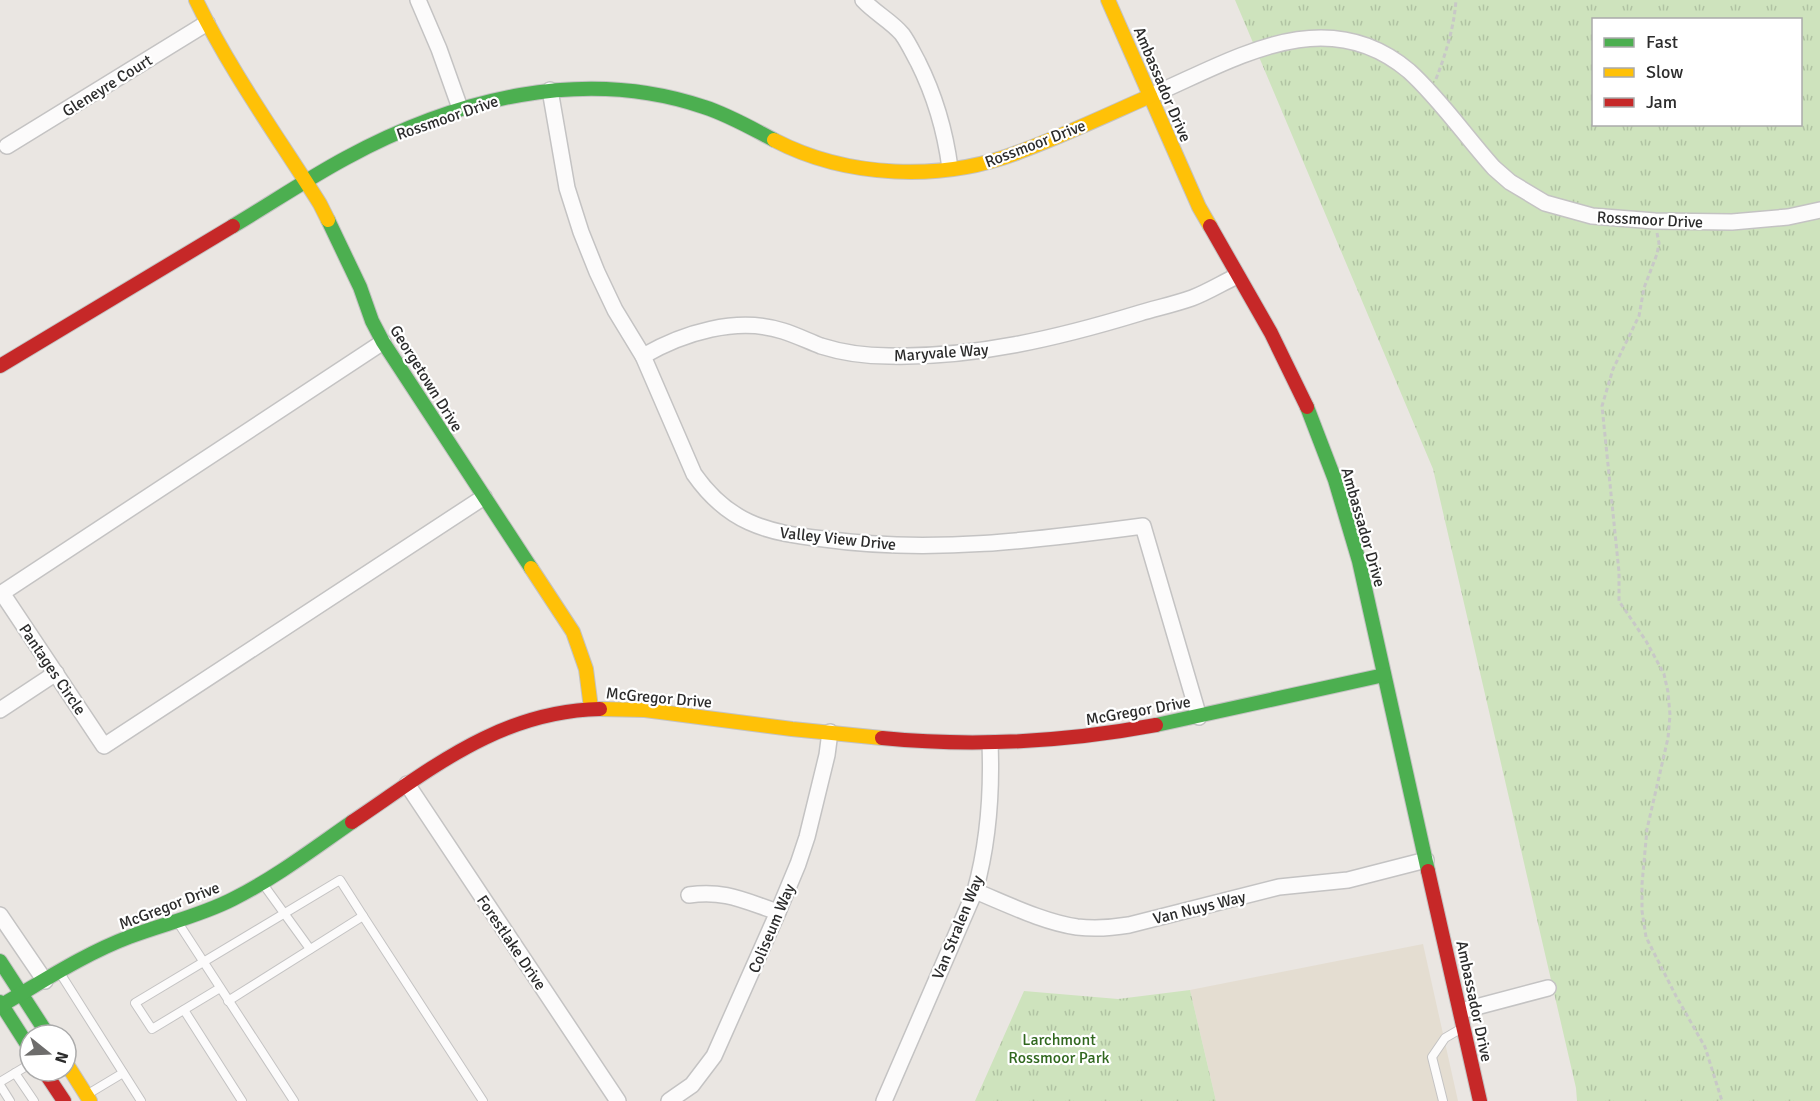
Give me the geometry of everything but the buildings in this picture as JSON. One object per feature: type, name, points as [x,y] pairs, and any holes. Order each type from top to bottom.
[{"type":"street","name":"Georgetown Drive","points":[[196,0],[207,23],[320,204],[360,287],[372,321],[383,342],[573,632],[583,654],[589,678],[591,708]]},
{"type":"street","points":[[418,0],[439,49],[460,108]]},
{"type":"street","points":[[864,0],[902,34],[915,57],[931,89],[940,117],[950,168]]},
{"type":"street","name":"Ambassador Drive","points":[[1108,0],[1199,207],[1287,364],[1307,407],[1335,480],[1359,561],[1480,1101]]},
{"type":"street","name":"Gleneyre Court","points":[[7,146],[207,23]]},
{"type":"street","name":"Rossmoor Drive","points":[[0,366],[324,170],[369,146],[460,108],[497,98],[572,88],[617,89],[672,98],[735,119],[804,153],[880,171],[911,172],[983,164],[1018,153],[1249,51],[1281,41],[1312,36],[1335,36],[1366,43],[1395,60],[1431,94],[1494,168],[1523,191],[1545,203],[1579,214],[1655,221],[1732,222],[1788,217],[1820,210]]},
{"type":"street","name":"Valley View Drive","points":[[550,90],[567,188],[581,232],[615,310],[643,356],[694,474],[701,484],[727,509],[747,521],[769,530],[840,541],[895,546],[950,546],[1028,540],[1143,526],[1199,717]]},
{"type":"street","name":"Maryvale Way","points":[[643,356],[662,345],[694,333],[743,326],[782,330],[823,346],[866,355],[944,354],[984,350],[1084,330],[1193,298],[1237,276]]},
{"type":"street","name":"Pantages Circle","points":[[383,342],[2,593],[104,747],[484,497]]},
{"type":"street","points":[[0,710],[56,673]]},
{"type":"street","name":"McGregor Drive","points":[[1,1004],[93,953],[128,937],[198,914],[231,900],[262,883],[455,752],[480,737],[534,717],[591,708],[613,708],[896,740],[990,743],[1041,741],[1134,730],[1384,675]]},
{"type":"street","name":"Coliseum Way","points":[[669,1101],[692,1085],[714,1056],[778,912],[807,837],[827,755],[830,732]]},
{"type":"street","name":"Van Stralen Way","points":[[884,1101],[975,891],[986,840],[991,765],[990,743]]},
{"type":"street","name":"Forestlake Drive","points":[[407,784],[618,1101]]},
{"type":"street","name":"Van Nuys Way","points":[[975,891],[1053,921],[1074,926],[1107,928],[1129,925],[1279,887],[1348,880],[1426,860]]},
{"type":"street","points":[[689,895],[706,893],[728,895],[778,912]]},
{"type":"street","points":[[0,915],[45,981]]},
{"type":"street","points":[[0,962],[40,1023]]},
{"type":"street","points":[[1461,1011],[1548,988]]},
{"type":"street","points":[[1,1004],[18,1030]]},
{"type":"street","points":[[78,1082],[88,1098]]},
{"type":"street","points":[[52,1083],[64,1101]]},
{"type":"lane","points":[[220,988],[152,1029],[135,1003],[340,880],[483,1101]]},
{"type":"lane","points":[[262,883],[310,949]]},
{"type":"lane","points":[[228,1000],[363,916]]},
{"type":"lane","points":[[176,920],[294,1101]]},
{"type":"lane","points":[[59,972],[141,1101]]},
{"type":"lane","points":[[184,1010],[242,1101]]},
{"type":"lane","points":[[1443,1101],[1432,1057],[1445,1038],[1464,1028]]},
{"type":"lane","points":[[10,1101],[0,1084],[18,1071]]},
{"type":"lane","points":[[15,1073],[34,1101]]},
{"type":"lane","points":[[88,1098],[123,1073]]},
{"type":"path","points":[[1431,94],[1449,43],[1456,0]]},
{"type":"path","points":[[1655,221],[1659,243],[1657,254],[1644,288],[1639,316],[1612,369],[1602,406],[1619,572],[1619,601],[1646,641],[1664,674],[1670,715],[1668,738],[1647,829],[1642,884],[1644,928],[1666,978],[1705,1047],[1722,1101]]},
{"type":"shaded area","points":[[1423,944],[1458,1101],[1216,1101],[1190,990]]},
{"type":"green space","points":[[1235,0],[1820,0],[1820,1101],[1577,1101],[1576,1088],[1433,469]]},
{"type":"green space","name":"Larchmont Rossmoor Park","points":[[1190,990],[1216,1101],[975,1101],[1024,991],[1118,999]]},
{"type":"traffic: fast","points":[[233,226],[331,166],[388,137],[431,119],[475,105],[521,95],[566,90],[612,89],[658,95],[713,110],[774,140]]},
{"type":"traffic: fast","points":[[328,220],[383,342],[531,568]]},
{"type":"traffic: fast","points":[[1307,407],[1335,480],[1359,561],[1428,871]]},
{"type":"traffic: fast","points":[[1156,725],[1384,675]]},
{"type":"traffic: fast","points":[[0,1006],[63,969],[112,944],[208,910],[249,891],[352,822]]},
{"type":"traffic: fast","points":[[0,961],[40,1023]]},
{"type":"traffic: fast","points":[[0,1002],[18,1030]]},
{"type":"traffic: slow","points":[[196,0],[239,78],[328,220]]},
{"type":"traffic: slow","points":[[1108,0],[1199,207],[1210,226]]},
{"type":"traffic: slow","points":[[774,140],[802,153],[863,168],[895,172],[958,168],[989,162],[1019,152],[1150,96]]},
{"type":"traffic: slow","points":[[531,568],[573,632],[586,669],[591,708]]},
{"type":"traffic: slow","points":[[600,709],[645,710],[882,738]]},
{"type":"traffic: slow","points":[[78,1082],[90,1101]]},
{"type":"traffic: jam","points":[[0,366],[233,226]]},
{"type":"traffic: jam","points":[[1210,226],[1271,333],[1307,407]]},
{"type":"traffic: jam","points":[[352,822],[439,763],[498,732],[530,720],[564,712],[600,709]]},
{"type":"traffic: jam","points":[[882,738],[951,742],[1019,741],[1054,739],[1156,725]]},
{"type":"traffic: jam","points":[[1428,871],[1480,1101]]},
{"type":"traffic: jam","points":[[52,1083],[64,1101]]}]
